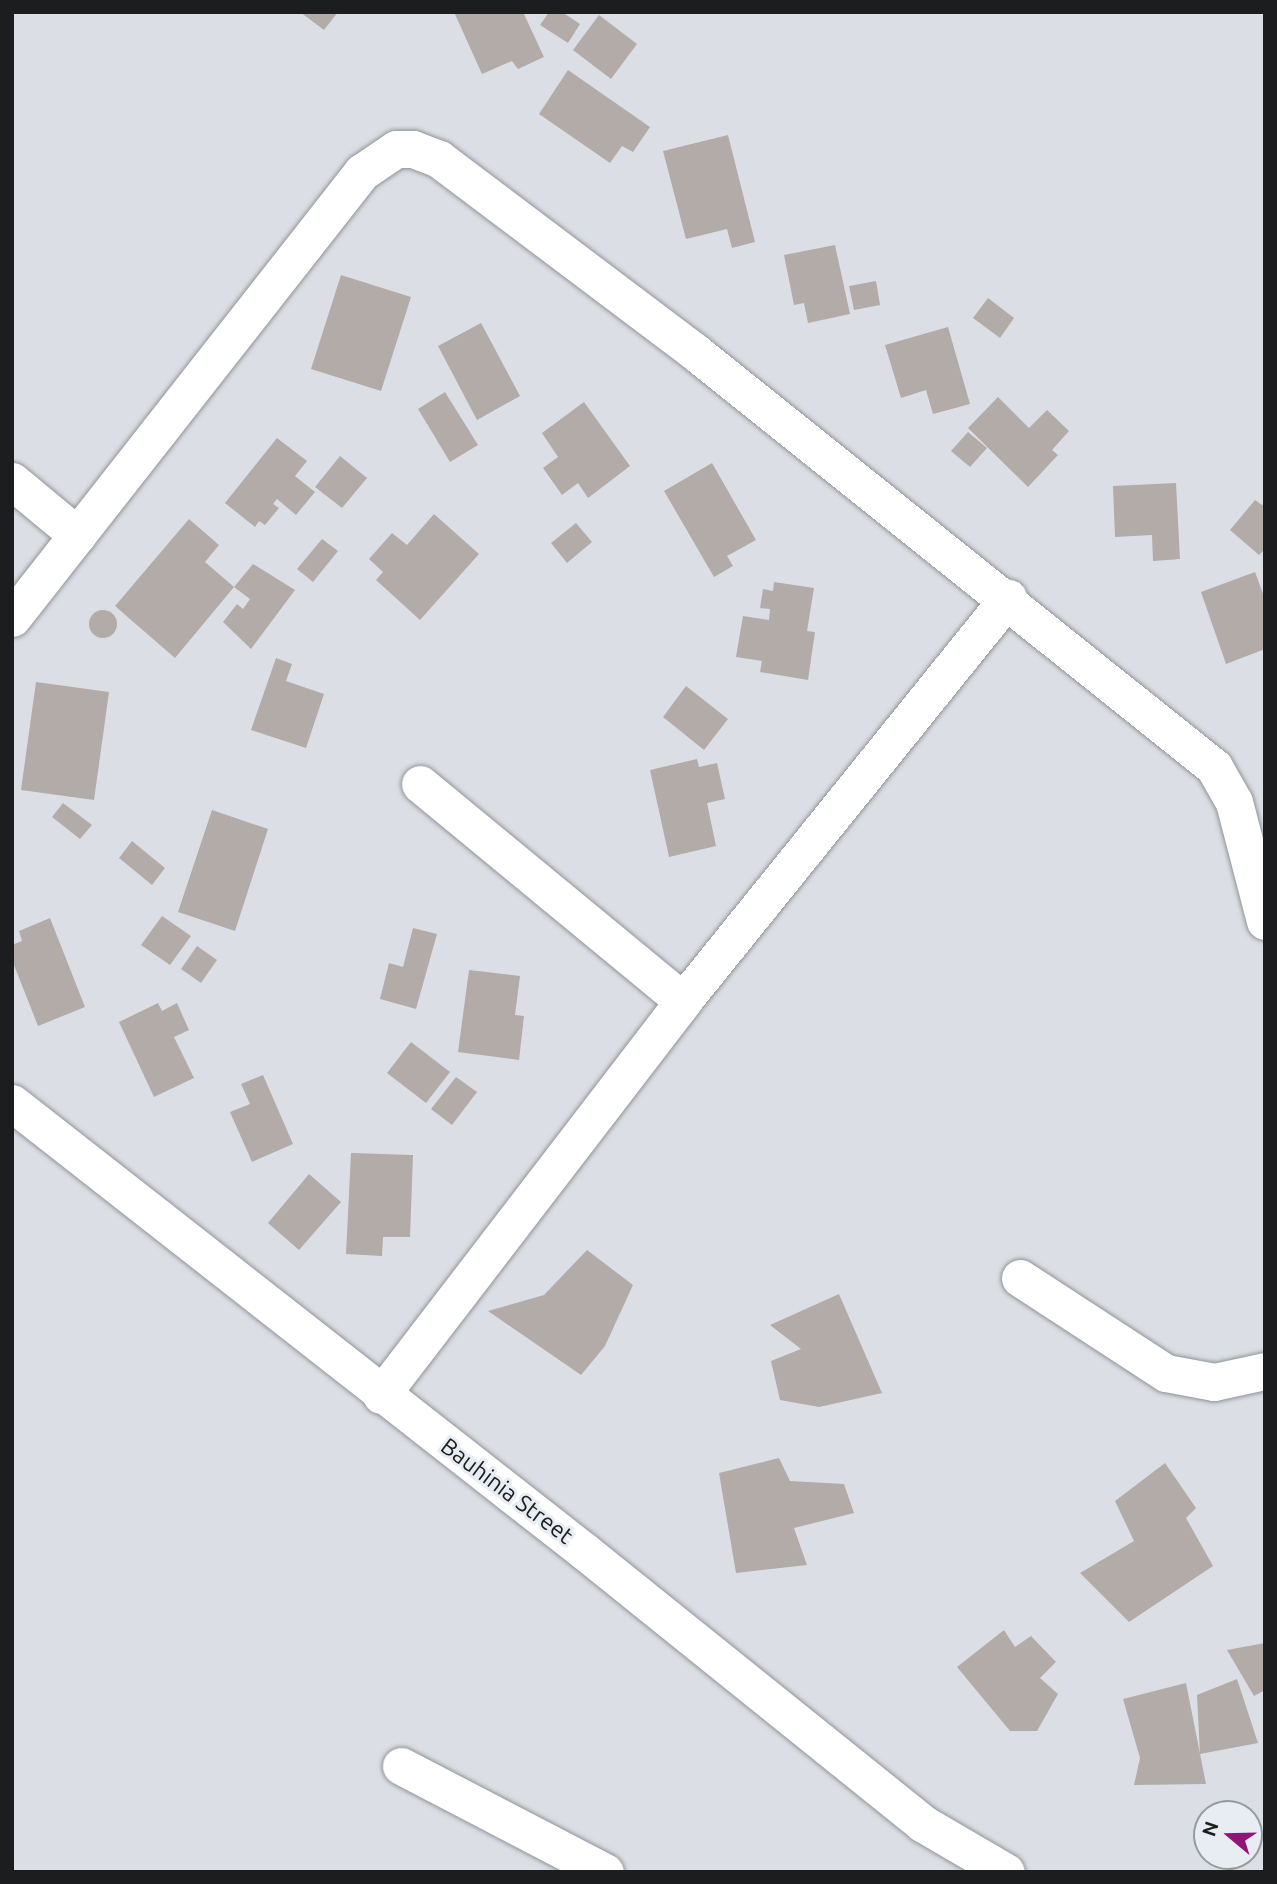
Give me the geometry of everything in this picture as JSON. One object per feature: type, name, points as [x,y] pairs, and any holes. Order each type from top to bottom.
[{"type":"street","points":[[12,618],[362,172],[396,149],[413,149],[439,159],[673,335],[1008,597],[1214,766],[1234,802],[1265,921]]},
{"type":"street","points":[[12,481],[76,535]]},
{"type":"street","points":[[381,1395],[683,1001],[1008,597]]},
{"type":"street","points":[[420,784],[683,1001]]},
{"type":"street","name":"Bauhinia Street","points":[[12,1103],[922,1823],[1006,1872]]},
{"type":"street","points":[[1020,1279],[1166,1373],[1214,1381],[1265,1371]]},
{"type":"street","points":[[401,1766],[605,1872]]},
{"type":"building","points":[[300,12],[338,12],[324,30]]},
{"type":"building","points":[[454,12],[523,12],[544,57],[518,69],[512,61],[482,74]]},
{"type":"building","points":[[549,12],[562,12],[580,24],[568,43],[540,25]]},
{"type":"building","points":[[599,15],[637,44],[611,79],[573,50]]},
{"type":"building","points":[[568,70],[650,127],[633,152],[622,146],[610,163],[539,114]]},
{"type":"building","points":[[728,135],[755,242],[732,248],[727,229],[686,239],[663,151]]},
{"type":"building","points":[[835,245],[850,314],[808,323],[804,303],[794,305],[784,255]]},
{"type":"building","points":[[341,275],[411,297],[381,391],[311,369]]},
{"type":"building","points":[[876,281],[880,305],[854,310],[849,286]]},
{"type":"building","points":[[988,298],[1014,318],[1000,338],[973,318]]},
{"type":"building","points":[[481,323],[520,396],[477,420],[438,346]]},
{"type":"building","points":[[948,327],[970,404],[933,414],[926,390],[901,398],[885,345]]},
{"type":"building","points":[[445,392],[478,445],[450,462],[418,409]]},
{"type":"building","points":[[998,397],[1029,428],[1047,410],[1069,431],[1052,450],[1058,455],[1028,487],[968,428]]},
{"type":"building","points":[[584,402],[630,466],[588,498],[578,483],[562,495],[543,468],[558,457],[542,433]]},
{"type":"building","points":[[968,432],[987,448],[970,467],[951,451]]},
{"type":"building","points":[[277,438],[307,461],[295,476],[315,492],[296,515],[277,499],[273,504],[279,508],[265,525],[259,521],[255,527],[225,503]]},
{"type":"building","points":[[340,456],[367,478],[342,508],[315,487]]},
{"type":"building","points":[[712,463],[756,540],[727,556],[733,566],[714,577],[664,491]]},
{"type":"building","points":[[1176,483],[1180,559],[1153,561],[1152,535],[1115,537],[1113,486]]},
{"type":"building","points":[[1255,500],[1265,507],[1265,549],[1259,555],[1230,530]]},
{"type":"building","points":[[434,514],[479,554],[420,620],[376,580],[383,572],[369,559],[392,533],[407,545]]},
{"type":"building","points":[[189,519],[219,545],[205,562],[234,587],[175,658],[115,606]]},
{"type":"building","points":[[576,523],[592,542],[567,563],[551,543]]},
{"type":"building","points":[[322,539],[338,551],[313,582],[297,569]]},
{"type":"building","points":[[253,564],[295,590],[251,649],[223,622],[237,604],[243,609],[250,599],[234,587]]},
{"type":"building","points":[[1255,572],[1265,599],[1265,649],[1226,664],[1201,592]]},
{"type":"building","points":[[774,582],[814,588],[807,631],[815,632],[808,680],[760,672],[762,661],[736,657],[743,616],[769,620],[770,609],[760,608],[763,589],[773,591]]},
{"type":"building","points":[[103,610],[113,614],[117,624],[113,634],[103,638],[93,634],[89,624],[93,614]]},
{"type":"building","points":[[276,658],[292,664],[286,681],[324,694],[306,748],[251,730]]},
{"type":"building","points":[[36,682],[109,692],[94,800],[21,790]]},
{"type":"building","points":[[686,686],[728,719],[704,750],[663,717]]},
{"type":"building","points":[[697,759],[699,767],[717,763],[725,799],[707,803],[716,846],[669,857],[650,770]]},
{"type":"building","points":[[63,803],[92,825],[80,839],[52,817]]},
{"type":"building","points":[[212,810],[268,829],[235,931],[178,912]]},
{"type":"building","points":[[132,841],[165,868],[152,885],[119,858]]},
{"type":"building","points":[[162,916],[191,936],[170,965],[141,945]]},
{"type":"building","points":[[50,918],[85,1007],[38,1026],[12,960],[12,945],[22,941],[19,931]]},
{"type":"building","points":[[413,928],[437,934],[416,1009],[380,999],[389,963],[403,967]]},
{"type":"building","points":[[197,946],[217,960],[201,983],[181,969]]},
{"type":"building","points":[[469,970],[520,976],[515,1015],[524,1016],[519,1060],[458,1052]]},
{"type":"building","points":[[158,1003],[162,1011],[177,1003],[189,1030],[174,1037],[194,1078],[154,1097],[119,1022]]},
{"type":"building","points":[[411,1042],[450,1072],[426,1103],[387,1073]]},
{"type":"building","points":[[263,1075],[293,1144],[252,1162],[230,1112],[250,1104],[241,1084]]},
{"type":"building","points":[[456,1077],[477,1092],[452,1125],[431,1109]]},
{"type":"building","points":[[351,1153],[413,1155],[410,1237],[383,1237],[382,1256],[346,1254]]},
{"type":"building","points":[[309,1174],[341,1202],[299,1250],[268,1223]]},
{"type":"building","points":[[587,1250],[633,1285],[605,1346],[581,1375],[488,1311],[544,1295]]},
{"type":"building","points":[[839,1294],[882,1393],[819,1407],[780,1400],[771,1361],[801,1349],[770,1325]]},
{"type":"building","points":[[779,1458],[790,1481],[844,1484],[854,1513],[794,1528],[807,1565],[736,1573],[719,1473]]},
{"type":"building","points":[[1165,1463],[1196,1508],[1186,1518],[1213,1566],[1129,1622],[1080,1573],[1134,1541],[1115,1501]]},
{"type":"building","points":[[1004,1630],[1015,1647],[1031,1636],[1056,1662],[1040,1678],[1058,1694],[1037,1731],[1010,1731],[957,1667]]},
{"type":"building","points":[[1265,1643],[1265,1690],[1254,1696],[1227,1650]]},
{"type":"building","points":[[1237,1679],[1258,1743],[1200,1754],[1197,1695]]},
{"type":"building","points":[[1186,1683],[1206,1784],[1134,1785],[1140,1758],[1123,1699]]}]
